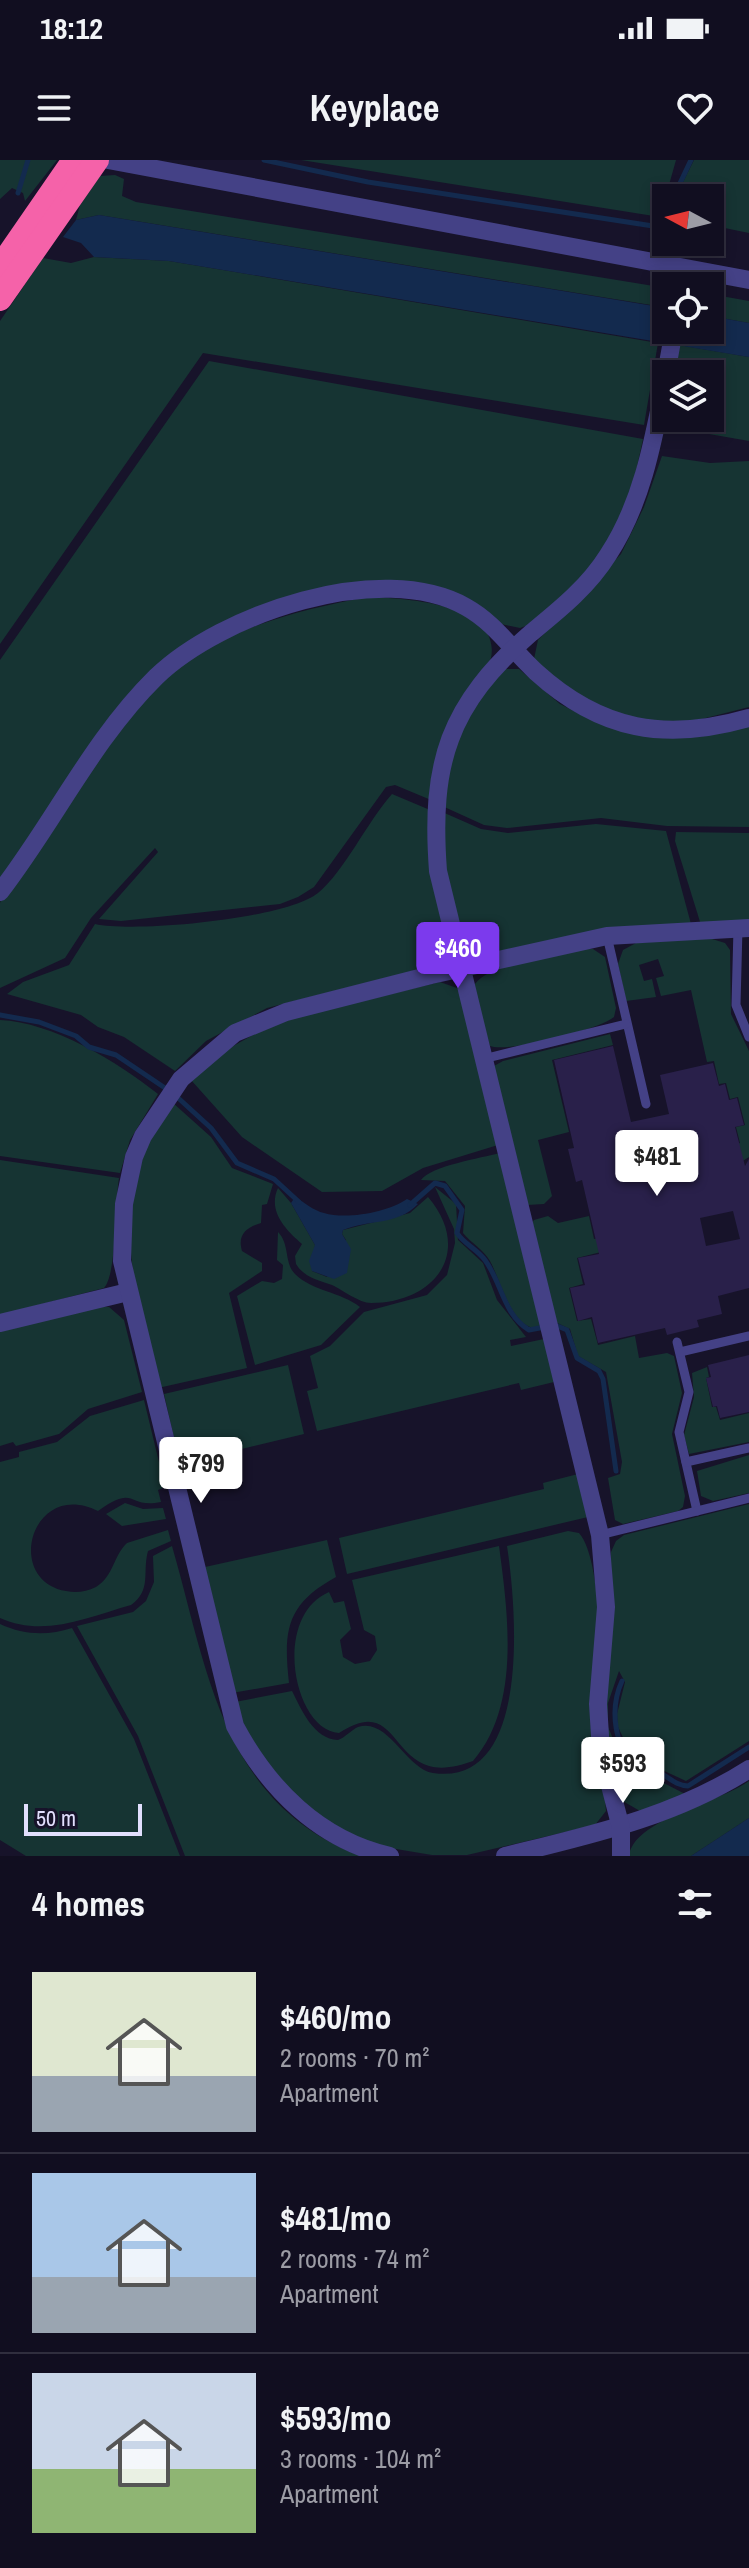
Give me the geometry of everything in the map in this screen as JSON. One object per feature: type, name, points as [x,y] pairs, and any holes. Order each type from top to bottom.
[{"type":"highway","points":[[56,202],[74,160]]},
{"type":"highway","points":[[0,299],[33,236],[56,202],[97,160]]},
{"type":"highway","points":[[0,267],[33,236]]},
{"type":"street","points":[[108,160],[653,272]]},
{"type":"street","points":[[724,279],[749,280]]},
{"type":"street","points":[[621,1856],[621,1828],[601,1751],[598,1704],[606,1607],[600,1535],[438,871],[436,806],[439,770],[449,739],[471,698],[513,650],[564,607],[609,555],[639,493],[653,432]]},
{"type":"street","points":[[0,892],[32,851],[103,741],[144,690],[191,650],[231,627],[326,596],[392,590],[429,594],[463,605],[488,621],[513,650],[565,696],[615,722],[648,729],[689,731],[749,718]]},
{"type":"street","points":[[390,1856],[350,1842],[294,1804],[261,1772],[235,1726],[128,1292],[120,1234],[129,1176],[143,1136],[170,1094],[213,1049],[268,1018],[462,967],[607,936],[743,928]]},
{"type":"street","points":[[0,1323],[128,1292]]},
{"type":"street","points":[[505,1856],[621,1828],[677,1808],[749,1769]]},
{"type":"lane","points":[[743,928],[736,1005],[749,1037]]},
{"type":"lane","points":[[607,936],[646,1104]]},
{"type":"lane","points":[[483,1059],[626,1024]]},
{"type":"lane","points":[[697,1511],[679,1432],[689,1392],[679,1347],[749,1336]]},
{"type":"lane","points":[[686,1462],[749,1448]]},
{"type":"lane","points":[[600,1535],[749,1498]]},
{"type":"green space","points":[[0,160],[57,160],[25,201],[23,193],[12,188],[0,199]]},
{"type":"green space","points":[[301,160],[676,160],[669,184],[652,184],[652,216]]},
{"type":"green space","points":[[694,160],[749,160],[749,233],[724,228],[724,184],[682,184]]},
{"type":"green space","points":[[115,175],[124,179],[122,196],[136,202],[652,286],[651,305],[99,215],[76,220],[80,205],[100,176]]},
{"type":"green space","points":[[94,257],[169,261],[652,342],[658,344],[655,360],[652,360],[644,425],[203,353],[0,644],[0,321],[43,258],[71,263]]},
{"type":"green space","points":[[724,297],[749,301],[749,323],[724,319]]},
{"type":"green space","points":[[679,345],[749,357],[749,441],[698,432],[724,432],[724,360],[677,360]]},
{"type":"green space","points":[[209,361],[643,439],[632,490],[602,553],[578,585],[531,624],[520,628],[501,624],[469,601],[349,585],[163,663],[0,879],[0,660]]},
{"type":"green space","points":[[662,456],[710,463],[749,461],[749,707],[686,723],[650,722],[582,702],[534,659],[538,640],[621,554],[644,507]]},
{"type":"green space","points":[[367,597],[403,599],[447,607],[481,625],[490,640],[491,658],[431,800],[395,785],[386,787],[314,887],[280,904],[121,921],[99,919],[158,852],[155,848],[91,918],[65,958],[0,988],[0,903],[3,897],[53,829],[109,742],[148,694],[195,655],[222,640],[278,618]]},
{"type":"green space","points":[[504,669],[519,669],[560,704],[590,719],[749,725],[749,827],[667,826],[601,818],[507,828],[484,825],[440,805],[446,766],[460,731],[479,699]]},
{"type":"green space","points":[[392,794],[430,810],[450,943],[448,954],[437,965],[267,1008],[206,1041],[175,1071],[124,1037],[98,1027],[81,1015],[7,994],[23,982],[69,965],[95,924],[142,927],[210,922],[244,917],[301,902],[328,884]]},
{"type":"green space","points":[[440,811],[481,829],[508,833],[596,824],[666,831],[691,924],[476,955],[466,946],[452,911],[444,867]]},
{"type":"green space","points":[[676,832],[749,833],[749,922],[701,925],[675,841]]},
{"type":"green space","points":[[709,938],[725,943],[730,950],[731,1014],[749,1051],[749,1157],[738,1164],[733,1146],[740,1143],[736,1127],[745,1125],[738,1097],[730,1099],[726,1083],[719,1084],[714,1061],[707,1062],[691,990],[661,996],[656,978],[664,976],[658,959],[639,965],[644,981],[652,979],[656,997],[626,1001],[618,964],[623,950],[636,943]]},
{"type":"green space","points":[[580,949],[593,949],[605,957],[616,1008],[614,1017],[553,1039],[515,1046],[490,1046],[472,989],[479,980],[504,966]]},
{"type":"green space","points":[[440,982],[457,988],[463,996],[498,1145],[423,1168],[382,1191],[322,1192],[242,1137],[191,1080],[228,1049],[278,1021]]},
{"type":"green space","points":[[0,1020],[41,1028],[84,1046],[124,1069],[158,1094],[130,1140],[120,1173],[0,1156]]},
{"type":"green space","points":[[610,1034],[613,1045],[552,1060],[569,1132],[538,1140],[552,1196],[544,1204],[527,1205],[494,1066],[503,1061]]},
{"type":"green space","points":[[173,1103],[211,1137],[232,1168],[273,1184],[267,1204],[262,1205],[261,1223],[248,1229],[241,1240],[242,1251],[262,1263],[262,1271],[229,1293],[247,1368],[158,1388],[132,1263],[131,1201],[148,1138]]},
{"type":"green space","points":[[500,1153],[541,1325],[534,1328],[519,1319],[490,1261],[463,1233],[465,1206],[445,1181],[421,1180],[445,1167]]},
{"type":"green space","points":[[0,1160],[119,1178],[111,1268],[104,1288],[0,1315]]},
{"type":"green space","points":[[435,1187],[456,1204],[458,1240],[483,1263],[497,1300],[526,1337],[510,1340],[511,1346],[544,1339],[554,1382],[521,1390],[519,1383],[317,1431],[307,1391],[318,1388],[310,1356],[330,1346],[364,1312],[427,1295],[447,1275],[455,1243],[454,1229]]},
{"type":"green space","points":[[278,1188],[291,1203],[315,1245],[312,1271],[327,1277],[346,1240],[343,1230],[410,1213],[428,1197],[441,1217],[448,1236],[447,1254],[441,1270],[429,1284],[413,1294],[394,1301],[371,1303],[311,1278],[296,1264],[295,1256],[302,1244],[285,1227],[277,1213],[275,1197]]},
{"type":"green space","points":[[548,1216],[558,1223],[589,1216],[594,1239],[609,1236],[613,1249],[577,1258],[583,1284],[569,1288],[577,1321],[591,1319],[598,1345],[635,1336],[639,1358],[667,1353],[674,1356],[682,1393],[672,1434],[685,1496],[683,1507],[678,1511],[623,1524],[615,1520],[608,1478],[620,1474],[622,1462],[606,1372],[578,1356],[570,1329],[553,1321],[531,1225],[534,1220]]},
{"type":"green space","points":[[278,1232],[295,1274],[360,1307],[321,1345],[255,1365],[237,1296],[262,1281],[274,1283],[282,1279],[283,1265],[277,1260]]},
{"type":"green space","points":[[95,1307],[109,1307],[124,1320],[142,1392],[88,1409],[59,1434],[16,1446],[13,1442],[0,1446],[0,1330]]},
{"type":"green space","points":[[288,1365],[304,1434],[180,1464],[164,1394]]},
{"type":"green space","points":[[707,1367],[712,1407],[716,1407],[720,1420],[749,1413],[749,1442],[689,1454],[684,1435],[694,1397],[692,1373]]},
{"type":"green space","points":[[144,1400],[165,1487],[158,1490],[161,1502],[126,1498],[98,1511],[75,1505],[56,1508],[42,1519],[34,1534],[31,1552],[35,1569],[47,1583],[66,1591],[81,1592],[102,1582],[127,1543],[168,1530],[171,1541],[148,1551],[142,1593],[131,1605],[66,1624],[33,1626],[0,1618],[0,1462],[19,1457],[19,1452],[57,1442],[90,1416]]},
{"type":"green space","points":[[749,1455],[749,1493],[713,1501],[701,1496],[697,1471]]},
{"type":"green space","points":[[578,1474],[588,1517],[347,1574],[339,1538],[544,1489],[543,1483]]},
{"type":"green space","points":[[125,1503],[143,1509],[163,1508],[166,1519],[122,1526],[106,1514]]},
{"type":"green space","points":[[749,1504],[749,1741],[686,1781],[632,1756],[618,1727],[617,1714],[625,1682],[619,1671],[608,1703],[608,1727],[623,1762],[689,1796],[640,1811],[621,1800],[606,1749],[602,1706],[611,1552],[616,1541],[624,1535]]},
{"type":"green space","points":[[568,1531],[579,1533],[589,1552],[599,1621],[606,1811],[595,1825],[467,1855],[432,1855],[378,1846],[350,1835],[306,1807],[253,1749],[235,1702],[292,1691],[310,1723],[322,1735],[338,1740],[358,1727],[369,1726],[388,1736],[423,1769],[433,1773],[465,1770],[488,1752],[503,1723],[511,1687],[513,1608],[507,1546]]},
{"type":"green space","points":[[327,1540],[336,1577],[307,1597],[292,1620],[287,1647],[289,1683],[232,1693],[205,1567]]},
{"type":"green space","points":[[172,1546],[211,1685],[228,1728],[250,1768],[278,1803],[314,1833],[361,1856],[185,1856],[138,1736],[77,1626],[133,1612],[146,1601],[154,1582],[153,1556]]},
{"type":"green space","points":[[499,1546],[507,1629],[505,1686],[499,1714],[488,1739],[473,1761],[451,1767],[429,1766],[416,1760],[380,1725],[370,1722],[356,1724],[339,1733],[323,1727],[310,1714],[295,1671],[295,1647],[300,1624],[311,1605],[329,1592],[334,1603],[344,1601],[351,1629],[340,1640],[343,1657],[355,1664],[370,1661],[377,1650],[375,1636],[364,1630],[352,1580]]},
{"type":"green space","points":[[0,1624],[36,1633],[72,1628],[134,1739],[180,1856],[26,1856],[0,1840]]},
{"type":"green space","points":[[749,1781],[749,1818],[691,1856],[629,1856],[634,1843],[661,1822]]},
{"type":"water","points":[[99,215],[652,306],[652,341],[169,261],[94,257],[81,243],[63,237],[76,220]]},
{"type":"water","points":[[724,319],[749,323],[749,357],[670,344],[724,344]]},
{"type":"water","points":[[295,1197],[320,1212],[344,1216],[378,1211],[407,1199],[418,1204],[401,1216],[343,1230],[342,1234],[351,1249],[347,1273],[334,1279],[312,1271],[309,1261],[315,1245],[291,1203]]},
{"type":"water","points":[[749,1818],[749,1856],[691,1856]]},
{"type":"building","points":[[613,1046],[631,1122],[669,1114],[660,1075],[713,1063],[719,1086],[725,1084],[729,1100],[737,1098],[744,1125],[735,1127],[745,1166],[749,1159],[749,1288],[718,1296],[722,1314],[697,1320],[699,1327],[667,1335],[665,1328],[598,1343],[592,1317],[578,1321],[570,1288],[585,1285],[578,1258],[599,1254],[582,1180],[576,1182],[568,1149],[574,1148],[554,1060]],"holes":[[[733,1211],[740,1239],[706,1246],[700,1218]]]},
{"type":"building","points":[[749,1355],[749,1412],[720,1418],[717,1406],[713,1407],[706,1378],[711,1377],[708,1365]]},
{"type":"waterway","points":[[18,193],[28,160]]},
{"type":"waterway","points":[[264,160],[368,182],[652,226]]},
{"type":"waterway","points":[[680,184],[691,160]]},
{"type":"waterway","points":[[0,1015],[39,1022],[76,1036],[89,1047],[116,1055],[168,1090]]},
{"type":"waterway","points":[[176,1096],[211,1128],[237,1163],[274,1179],[299,1202]]},
{"type":"waterway","points":[[410,1205],[435,1183],[445,1186],[462,1210],[457,1233],[485,1260],[514,1316],[529,1330],[545,1327]]},
{"type":"waterway","points":[[555,1325],[567,1330],[577,1358],[599,1371],[603,1379],[616,1471]]},
{"type":"waterway","points":[[622,1681],[616,1703],[616,1728],[624,1750],[641,1767],[688,1786],[749,1747]]}]
